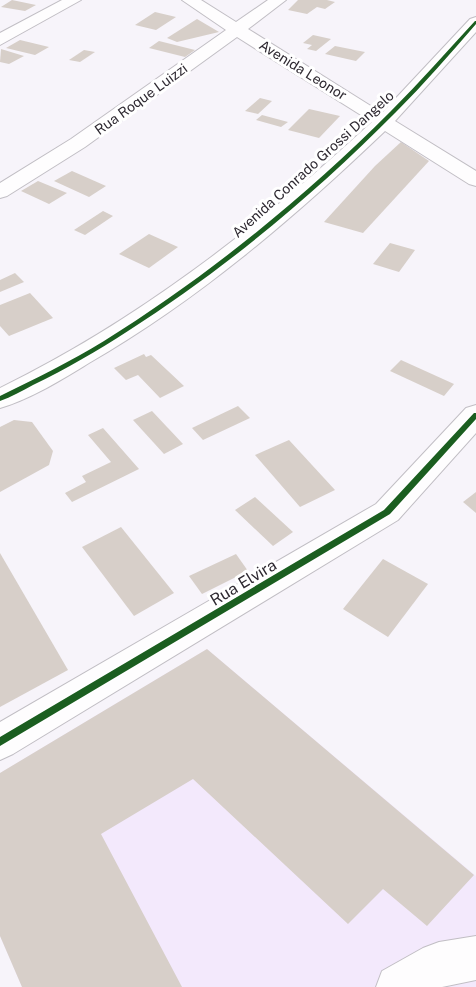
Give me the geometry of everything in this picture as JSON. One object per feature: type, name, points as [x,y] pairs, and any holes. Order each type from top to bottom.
[{"type":"street","points":[[0,39],[73,0]]},
{"type":"street","name":"Avenida Leonor","points":[[190,0],[476,180]]},
{"type":"street","name":"Rua Roque Luizzi","points":[[0,192],[78,144],[278,0]]},
{"type":"street","name":"Avenida Conrado Grossi Dangelo","points":[[0,399],[105,343],[184,292],[266,229],[383,122],[476,22]]},
{"type":"street","name":"Rua Elvira","points":[[0,742],[387,512],[476,415]]},
{"type":"street","points":[[398,987],[439,964],[476,958]]},
{"type":"shaded area","points":[[207,649],[476,876],[476,987],[22,987],[0,936],[0,773]]},
{"type":"building","points":[[12,0],[36,5],[25,11],[1,7]]},
{"type":"building","points":[[298,0],[335,2],[325,9],[317,7],[307,14],[288,10]]},
{"type":"building","points":[[155,12],[176,17],[156,30],[135,25]]},
{"type":"building","points":[[197,19],[219,32],[177,42],[167,38]]},
{"type":"building","points":[[313,35],[331,39],[316,51],[307,49],[312,45],[303,43]]},
{"type":"building","points":[[20,40],[49,47],[35,55],[6,48]]},
{"type":"building","points":[[159,41],[195,50],[185,57],[149,48]]},
{"type":"building","points":[[335,46],[365,52],[356,61],[325,54]]},
{"type":"building","points":[[1,49],[24,56],[9,64],[0,62]]},
{"type":"building","points":[[84,50],[95,52],[80,62],[69,60]]},
{"type":"building","points":[[260,98],[272,101],[258,114],[245,111]]},
{"type":"building","points":[[309,109],[340,116],[319,138],[288,130]]},
{"type":"building","points":[[262,115],[288,122],[281,127],[256,120]]},
{"type":"building","points":[[401,142],[429,161],[363,233],[324,222],[375,166]]},
{"type":"building","points":[[72,171],[106,186],[89,197],[54,181]]},
{"type":"building","points":[[38,181],[67,193],[49,204],[21,191]]},
{"type":"building","points":[[103,211],[113,216],[85,235],[74,230]]},
{"type":"building","points":[[149,234],[178,247],[149,268],[119,254]]},
{"type":"building","points":[[390,243],[415,250],[399,272],[373,264]]},
{"type":"building","points":[[15,273],[24,282],[0,292],[0,280]]},
{"type":"building","points":[[30,293],[53,318],[9,336],[0,326],[0,305]]},
{"type":"building","points":[[144,354],[146,357],[151,355],[184,386],[160,398],[138,375],[126,380],[114,368]]},
{"type":"building","points":[[401,360],[454,384],[444,396],[390,371]]},
{"type":"building","points":[[238,406],[250,418],[203,440],[192,428]]},
{"type":"building","points":[[152,411],[183,444],[164,454],[133,420]]},
{"type":"building","points":[[14,420],[32,422],[53,451],[49,465],[0,492],[0,427]]},
{"type":"building","points":[[103,428],[139,469],[72,502],[65,493],[86,482],[82,476],[111,462],[88,435]]},
{"type":"building","points":[[289,440],[335,490],[300,507],[255,455]]},
{"type":"building","points":[[476,492],[476,513],[463,502]]},
{"type":"building","points":[[255,497],[293,532],[273,546],[235,510]]},
{"type":"building","points":[[121,527],[174,593],[134,616],[82,547]]},
{"type":"building","points":[[0,553],[68,670],[0,707]]},
{"type":"building","points":[[236,554],[248,571],[202,594],[189,576]]},
{"type":"building","points":[[383,559],[428,584],[388,637],[343,609]]},
{"type":"building","points":[[207,649],[474,875],[427,926],[383,889],[348,924],[193,779],[101,834],[182,987],[22,987],[0,936],[0,773]]},
{"type":"cycle path","points":[[0,399],[53,373],[105,343],[203,277],[250,241],[340,163],[383,122],[476,22]]},
{"type":"cycle path","points":[[0,742],[387,512],[476,415]]}]
